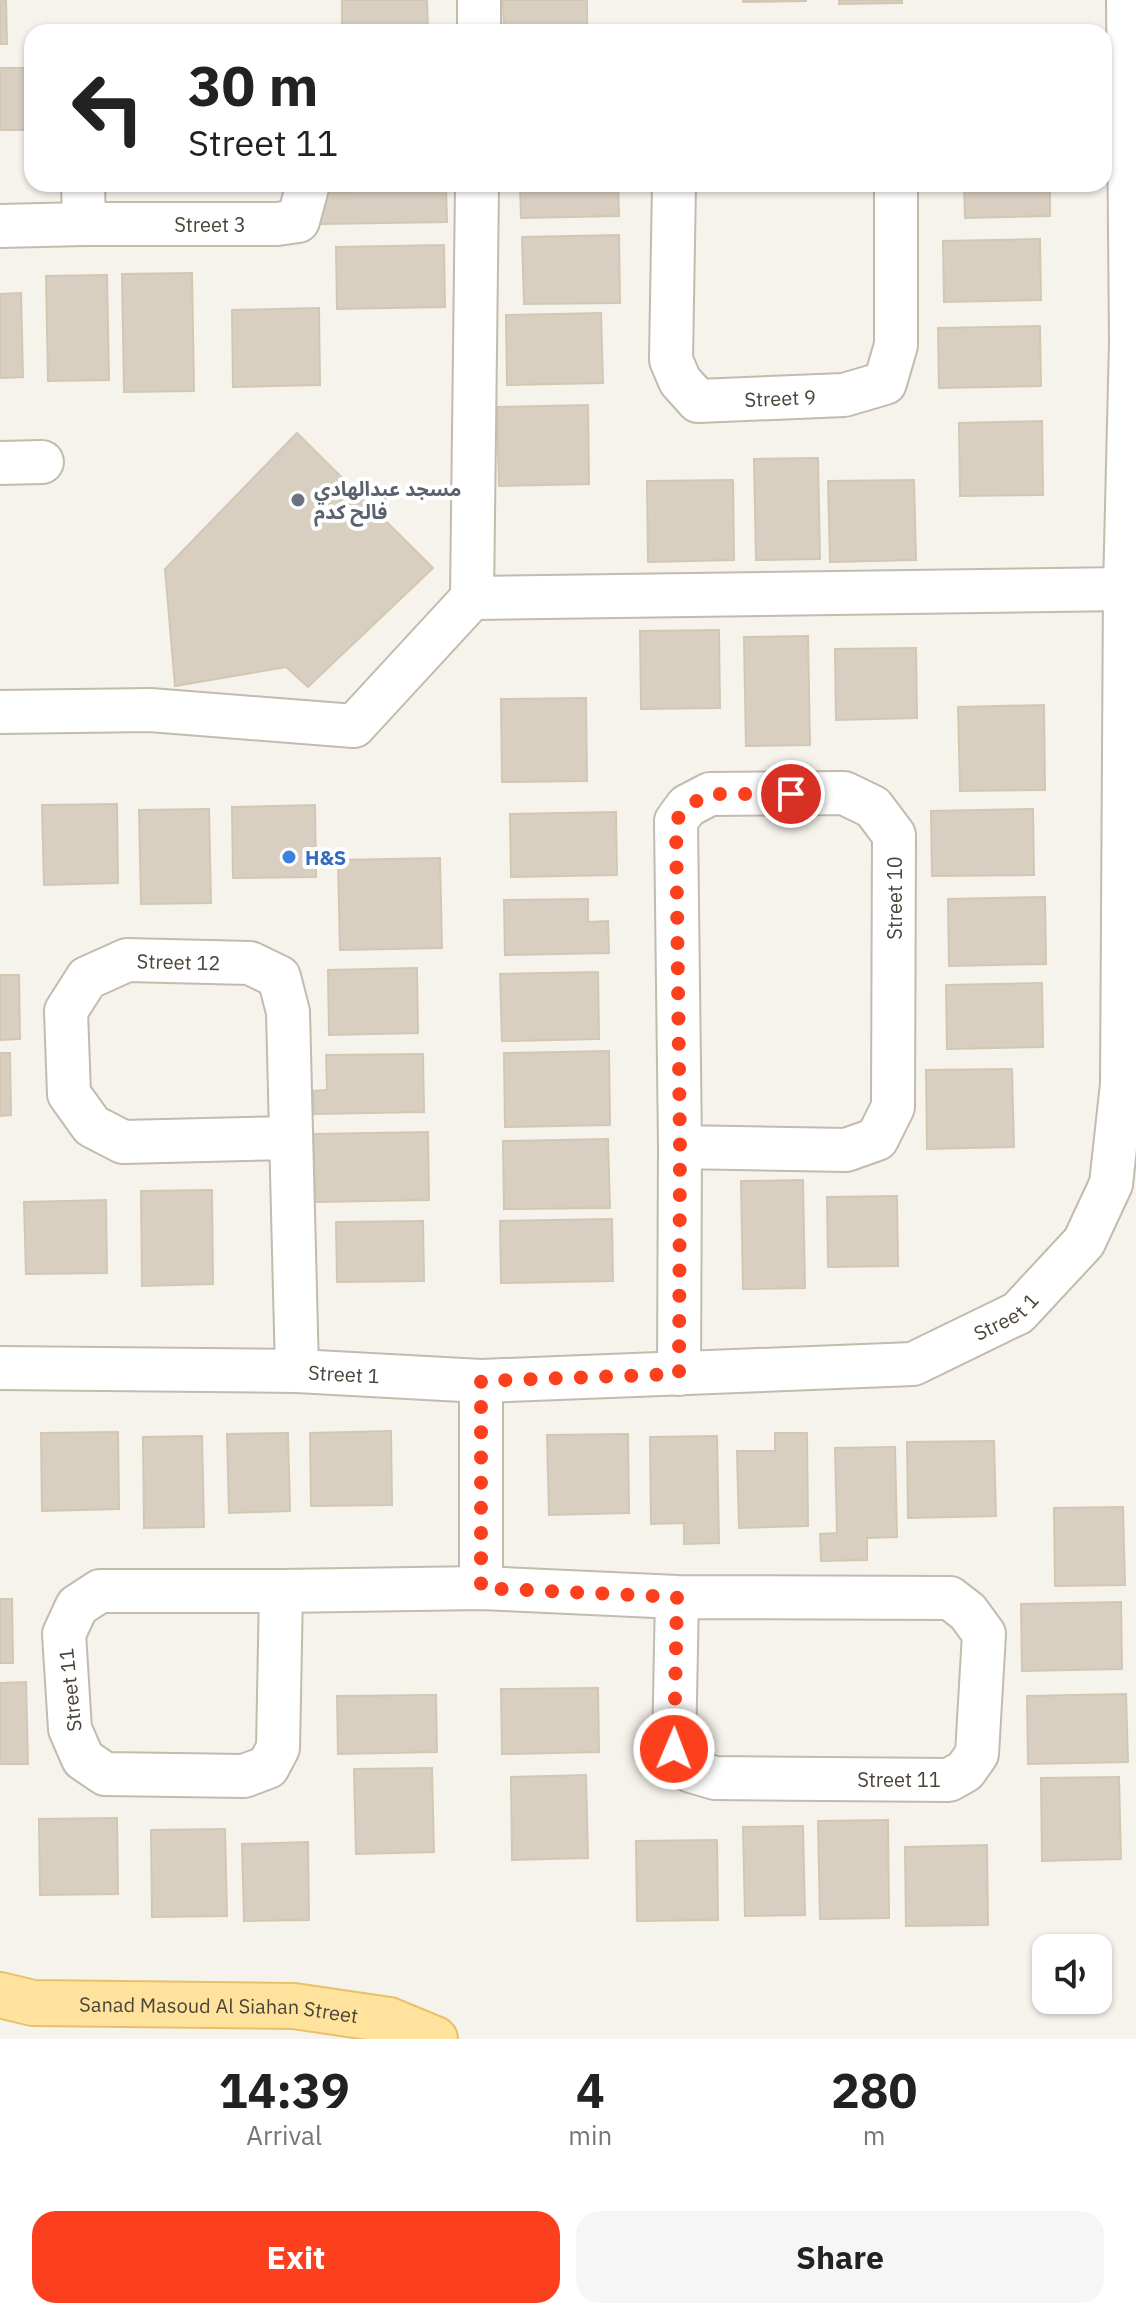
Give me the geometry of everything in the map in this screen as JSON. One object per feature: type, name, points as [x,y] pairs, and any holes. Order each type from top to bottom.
[{"type":"main road","name":"Sanad Masoud Al Siahan Street","points":[[0,1995],[33,2003],[294,2006],[389,2020],[435,2039]]},
{"type":"street","points":[[479,0],[479,24]]},
{"type":"street","name":"Street 1","points":[[0,1368],[297,1371],[481,1381],[913,1364],[1018,1313],[1084,1242],[1111,1184],[1122,1084],[1125,589],[1133,342],[1115,64],[1128,0]]},
{"type":"street","name":"Street 3","points":[[0,226],[84,204],[277,224],[298,221],[306,192]]},
{"type":"street","points":[[0,712],[150,710],[354,726],[472,598],[477,192]]},
{"type":"street","name":"Street 9","points":[[674,192],[671,360],[680,381],[698,401],[844,395],[885,383],[896,345],[896,192]]},
{"type":"street","points":[[0,463],[42,462]]},
{"type":"street","points":[[472,598],[1125,589]]},
{"type":"street","name":"Street 10","points":[[679,1374],[676,821],[687,806],[710,794],[844,793],[873,807],[894,835],[893,1107],[877,1139],[846,1150],[680,1147]]},
{"type":"street","name":"Street 12","points":[[289,1138],[123,1142],[92,1126],[69,1094],[66,1011],[87,978],[127,960],[250,963],[279,977],[288,1012],[297,1371]]},
{"type":"street","points":[[481,1381],[481,1588]]},
{"type":"street","name":"Street 11","points":[[281,1591],[278,1748],[268,1767],[244,1776],[105,1774],[83,1759],[70,1729],[64,1634],[77,1606],[100,1591],[481,1588],[677,1597],[950,1598],[968,1612],[984,1634],[977,1754],[965,1771],[949,1780],[715,1778],[691,1771],[674,1749],[677,1597]]},
{"type":"building","points":[[0,0],[6,0],[7,44],[0,44]]},
{"type":"building","points":[[342,0],[427,0],[428,24],[342,24]]},
{"type":"building","points":[[503,0],[587,0],[587,24],[504,24]]},
{"type":"building","points":[[806,0],[806,1],[743,2]]},
{"type":"building","points":[[839,0],[902,0],[902,3],[839,4]]},
{"type":"building","points":[[0,68],[24,68],[24,130],[0,130]]},
{"type":"building","points":[[321,192],[446,192],[447,222],[321,224]]},
{"type":"building","points":[[520,192],[618,192],[619,216],[521,218]]},
{"type":"building","points":[[964,192],[1050,192],[1050,216],[965,218]]},
{"type":"building","points":[[619,235],[620,303],[524,304],[522,237]]},
{"type":"building","points":[[1040,239],[1041,300],[944,302],[943,241]]},
{"type":"building","points":[[444,245],[445,307],[337,309],[336,247]]},
{"type":"building","points":[[192,273],[194,391],[124,392],[122,274]]},
{"type":"building","points":[[107,275],[109,380],[48,381],[46,276]]},
{"type":"building","points":[[21,293],[23,377],[0,378],[0,294]]},
{"type":"building","points":[[319,308],[320,385],[233,387],[232,310]]},
{"type":"building","points":[[601,313],[603,383],[507,385],[506,315]]},
{"type":"building","points":[[1040,326],[1041,386],[939,388],[938,328]]},
{"type":"building","points":[[588,405],[589,484],[499,486],[497,407]]},
{"type":"building","points":[[1042,421],[1043,495],[960,496],[959,423]]},
{"type":"building","name":"مسجد عبدالهادي فالح كدم","points":[[297,433],[433,568],[308,687],[286,667],[175,686],[165,569]]},
{"type":"building","points":[[818,458],[820,559],[756,560],[754,459]]},
{"type":"building","points":[[733,480],[734,560],[648,562],[647,481]]},
{"type":"building","points":[[914,480],[916,560],[830,562],[828,481]]},
{"type":"building","points":[[719,630],[720,708],[641,709],[640,631]]},
{"type":"building","points":[[808,636],[810,745],[746,746],[744,637]]},
{"type":"building","points":[[916,648],[917,718],[836,720],[835,649]]},
{"type":"building","points":[[586,698],[587,781],[502,782],[501,699]]},
{"type":"building","points":[[1044,705],[1045,790],[960,791],[958,707]]},
{"type":"building","points":[[117,804],[118,883],[44,885],[42,805]]},
{"type":"building","points":[[315,805],[316,877],[233,878],[232,807]]},
{"type":"building","points":[[209,809],[211,903],[141,904],[139,810]]},
{"type":"building","points":[[1033,809],[1034,875],[932,876],[931,811]]},
{"type":"building","points":[[616,812],[617,875],[511,877],[510,814]]},
{"type":"building","points":[[440,858],[442,948],[340,950],[338,860]]},
{"type":"building","points":[[1045,897],[1046,964],[949,966],[948,899]]},
{"type":"building","points":[[588,899],[588,922],[608,921],[609,953],[505,955],[504,900]]},
{"type":"building","points":[[417,968],[418,1033],[329,1035],[328,970]]},
{"type":"building","points":[[598,972],[599,1039],[502,1041],[500,974]]},
{"type":"building","points":[[0,975],[19,975],[20,1039],[0,1040]]},
{"type":"building","points":[[1042,983],[1043,1047],[947,1049],[946,985]]},
{"type":"building","points":[[609,1051],[610,1125],[505,1127],[504,1053]]},
{"type":"building","points":[[0,1053],[10,1053],[11,1115],[0,1116]]},
{"type":"building","points":[[423,1054],[424,1112],[314,1114],[313,1091],[327,1090],[326,1055]]},
{"type":"building","points":[[1012,1069],[1014,1147],[927,1149],[926,1070]]},
{"type":"building","points":[[428,1132],[429,1200],[315,1202],[313,1134]]},
{"type":"building","points":[[608,1139],[610,1208],[504,1209],[503,1141]]},
{"type":"building","points":[[803,1180],[805,1288],[743,1289],[741,1181]]},
{"type":"building","points":[[212,1190],[213,1284],[142,1286],[141,1191]]},
{"type":"building","points":[[897,1196],[898,1266],[828,1267],[827,1197]]},
{"type":"building","points":[[106,1200],[107,1273],[26,1274],[24,1202]]},
{"type":"building","points":[[612,1219],[613,1281],[501,1283],[500,1221]]},
{"type":"building","points":[[423,1221],[424,1281],[337,1282],[336,1222]]},
{"type":"building","points":[[391,1431],[392,1505],[311,1506],[310,1433]]},
{"type":"building","points":[[118,1432],[119,1509],[42,1511],[41,1433]]},
{"type":"building","points":[[288,1433],[290,1511],[229,1513],[227,1434]]},
{"type":"building","points":[[775,1433],[807,1433],[808,1526],[739,1528],[737,1451],[775,1451]]},
{"type":"building","points":[[628,1434],[629,1513],[549,1515],[547,1435]]},
{"type":"building","points":[[202,1436],[204,1527],[144,1528],[143,1437]]},
{"type":"building","points":[[717,1436],[719,1543],[684,1544],[684,1523],[651,1524],[650,1437]]},
{"type":"building","points":[[994,1441],[996,1516],[908,1518],[907,1442]]},
{"type":"building","points":[[895,1447],[897,1537],[867,1538],[867,1560],[821,1561],[820,1534],[837,1533],[835,1448]]},
{"type":"building","points":[[1123,1507],[1125,1585],[1055,1586],[1054,1508]]},
{"type":"building","points":[[0,1599],[12,1599],[13,1663],[0,1663]]},
{"type":"building","points":[[1121,1602],[1122,1669],[1022,1671],[1021,1604]]},
{"type":"building","points":[[26,1682],[28,1764],[0,1764],[0,1683]]},
{"type":"building","points":[[598,1688],[599,1752],[502,1754],[501,1689]]},
{"type":"building","points":[[1126,1694],[1128,1762],[1028,1764],[1027,1696]]},
{"type":"building","points":[[436,1695],[437,1752],[338,1754],[337,1696]]},
{"type":"building","points":[[432,1768],[434,1852],[356,1854],[354,1769]]},
{"type":"building","points":[[586,1775],[588,1858],[512,1860],[511,1777]]},
{"type":"building","points":[[1119,1777],[1121,1859],[1042,1861],[1041,1778]]},
{"type":"building","points":[[117,1818],[118,1894],[40,1895],[39,1819]]},
{"type":"building","points":[[888,1820],[889,1918],[820,1919],[818,1821]]},
{"type":"building","points":[[803,1826],[805,1915],[745,1916],[743,1827]]},
{"type":"building","points":[[225,1829],[227,1916],[152,1917],[151,1830]]},
{"type":"building","points":[[717,1840],[718,1920],[637,1921],[636,1841]]},
{"type":"building","points":[[308,1842],[309,1920],[244,1921],[242,1844]]},
{"type":"building","points":[[987,1845],[988,1925],[906,1926],[905,1847]]},
{"type":"place","name":"مسجد عبدالهادي فالح كدم","points":[[298,500]]},
{"type":"place","name":"H&S","points":[[289,857]]},
{"type":"route","points":[[674,1749],[677,1597],[481,1588],[481,1381],[679,1374],[676,821],[687,806],[710,794],[791,794]]}]
